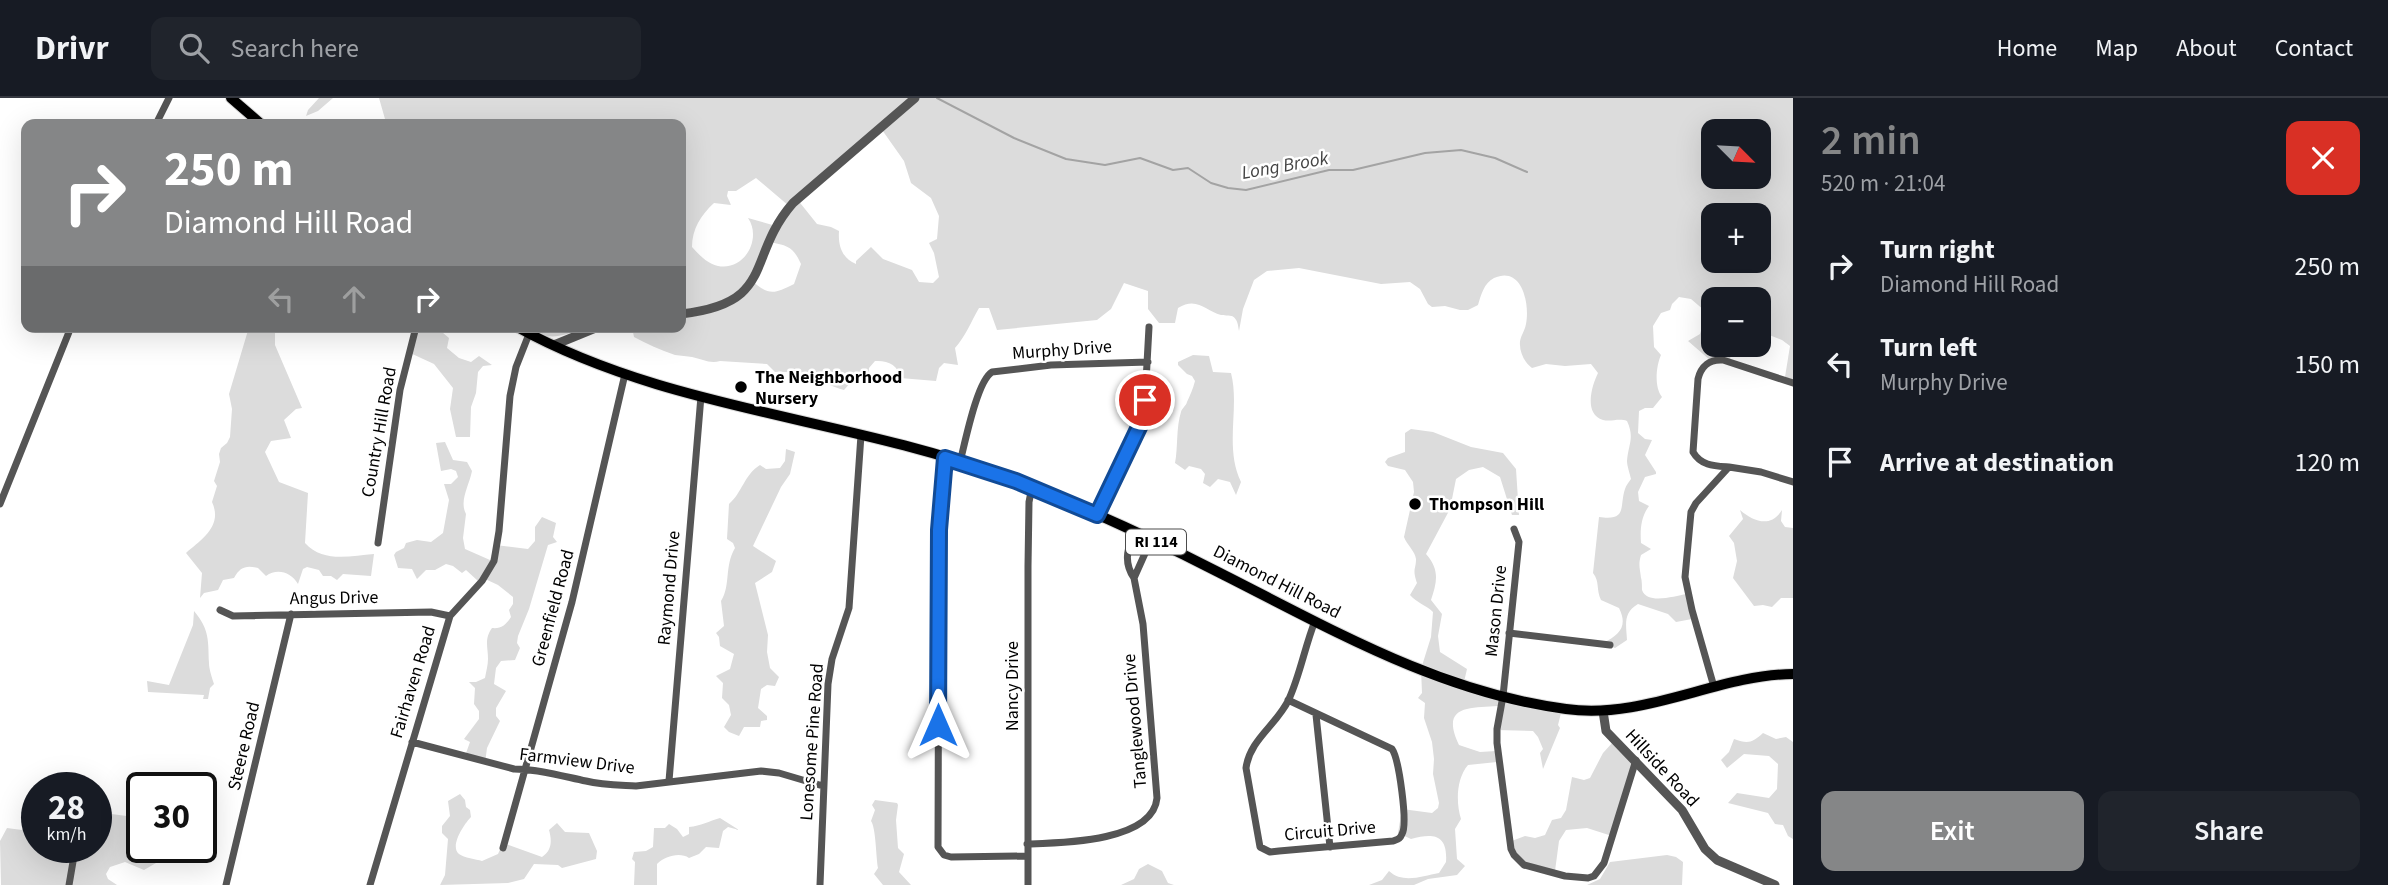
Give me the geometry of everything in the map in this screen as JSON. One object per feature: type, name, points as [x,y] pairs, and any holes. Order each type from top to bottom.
[{"type":"main road","points":[[231,98],[255,119]]},
{"type":"main road","name":"Diamond Hill Road","points":[[529,334],[625,374],[960,462],[1032,487],[1151,540],[1411,667],[1503,696],[1561,709],[1602,711],[1640,707],[1756,677],[1793,674]]},
{"type":"street","points":[[158,119],[169,98]]},
{"type":"street","points":[[686,313],[717,308],[742,294],[754,278],[781,219],[793,203],[915,98]]},
{"type":"street","points":[[1097,515],[1140,425],[1145,400],[1149,327]]},
{"type":"street","points":[[0,504],[69,333]]},
{"type":"street","name":"Country Hill Road","points":[[377,543],[400,390],[414,333]]},
{"type":"street","points":[[554,345],[583,333]]},
{"type":"street","name":"Fairhaven Road","points":[[370,885],[450,616],[482,581],[497,551],[510,396],[516,367],[529,334]]},
{"type":"street","points":[[1793,383],[1723,360],[1711,361],[1703,368],[1698,379],[1693,452],[1706,464],[1760,471],[1793,482]]},
{"type":"street","name":"Murphy Drive","points":[[960,462],[987,374],[1051,365],[1148,362]]},
{"type":"street","name":"Greenfield Road","points":[[503,848],[579,575],[625,374]]},
{"type":"street","name":"Raymond Drive","points":[[668,781],[701,396]]},
{"type":"street","name":"Lonesome Pine Road","points":[[820,885],[829,671],[846,621],[850,592],[860,435]]},
{"type":"street","points":[[945,458],[939,530],[938,847],[944,855],[951,857],[1027,856]]},
{"type":"street","points":[[1714,687],[1685,577],[1691,512],[1729,467]]},
{"type":"street","name":"Nancy Drive","points":[[1028,885],[1028,554],[1032,487]]},
{"type":"street","name":"Mason Drive","points":[[1514,529],[1519,542],[1503,696],[1497,729],[1509,840],[1514,855],[1531,869],[1566,876],[1594,876],[1604,863],[1636,760]]},
{"type":"street","name":"Tanglewood Drive","points":[[1027,844],[1097,839],[1144,822],[1155,811],[1157,798],[1144,637],[1134,579],[1128,570],[1126,555],[1133,532]]},
{"type":"street","points":[[1134,579],[1151,540]]},
{"type":"street","name":"Angus Drive","points":[[220,610],[233,615],[431,612],[450,616]]},
{"type":"street","name":"Steere Road","points":[[226,885],[291,614]]},
{"type":"street","name":"Circuit Drive","points":[[1288,700],[1392,749],[1397,761],[1404,819],[1400,838],[1393,841],[1270,852],[1260,847],[1247,763],[1253,746],[1288,700],[1315,621]]},
{"type":"street","points":[[1509,633],[1610,645]]},
{"type":"street","name":"Hillside Road","points":[[1602,711],[1606,731],[1682,810],[1698,840],[1710,854],[1732,867],[1775,885]]},
{"type":"street","points":[[1316,715],[1330,847]]},
{"type":"street","name":"Farmview Drive","points":[[412,742],[485,763],[588,782],[636,786],[761,771],[779,773],[823,786]]},
{"type":"street","points":[[69,885],[73,863]]},
{"type":"shaded area","points":[[319,98],[333,98],[318,111],[306,116],[308,110]]},
{"type":"shaded area","points":[[379,98],[1793,98],[1793,380],[1785,377],[1790,346],[1771,336],[1771,287],[1701,287],[1701,308],[1691,299],[1679,297],[1670,310],[1661,313],[1653,326],[1654,347],[1661,355],[1657,376],[1662,397],[1653,408],[1639,411],[1638,433],[1645,439],[1652,440],[1645,455],[1656,474],[1645,477],[1638,492],[1639,501],[1649,506],[1642,523],[1641,543],[1651,549],[1641,555],[1639,566],[1645,595],[1662,598],[1686,594],[1692,619],[1676,622],[1668,614],[1638,604],[1628,615],[1627,640],[1615,648],[1603,643],[1621,629],[1622,614],[1619,608],[1601,600],[1593,573],[1599,517],[1618,515],[1625,488],[1631,479],[1627,461],[1631,437],[1629,427],[1627,421],[1603,420],[1593,412],[1591,399],[1598,373],[1591,364],[1546,364],[1532,368],[1527,363],[1522,354],[1520,340],[1525,327],[1527,307],[1522,289],[1511,277],[1504,275],[1494,278],[1483,290],[1478,305],[1468,310],[1460,310],[1445,306],[1432,307],[1420,289],[1410,282],[1381,284],[1299,268],[1267,271],[1254,280],[1243,309],[1239,331],[1237,321],[1232,316],[1221,315],[1191,303],[1178,308],[1175,323],[1159,323],[1148,309],[1148,291],[1124,283],[1111,309],[1097,320],[997,330],[989,308],[979,308],[955,348],[958,365],[944,363],[939,368],[936,381],[900,378],[892,364],[875,361],[869,368],[868,385],[851,382],[844,390],[802,375],[775,372],[767,364],[706,361],[675,355],[634,337],[633,333],[686,333],[686,119],[385,119]],"holes":[[[880,127],[904,161],[911,183],[931,198],[939,216],[937,239],[929,243],[939,277],[933,283],[919,282],[912,270],[883,259],[871,247],[856,264],[851,261],[842,251],[839,231],[817,224],[797,199]],[[756,178],[789,206],[776,226],[748,218],[752,226],[752,243],[743,258],[736,263],[728,266],[714,265],[692,247],[698,223],[709,208],[714,203],[731,205],[728,191],[736,191]],[[770,242],[786,246],[793,251],[801,264],[794,284],[772,292],[751,280]]]},
{"type":"shaded area","points":[[1701,331],[1701,352],[1688,341]]},
{"type":"shaded area","points":[[247,333],[275,333],[275,345],[302,408],[296,409],[284,420],[291,438],[271,441],[265,452],[279,482],[308,493],[305,543],[328,556],[374,554],[371,576],[343,574],[337,580],[307,567],[303,569],[298,584],[284,573],[275,572],[266,576],[258,568],[247,567],[241,569],[234,578],[223,580],[218,590],[204,593],[200,598],[202,573],[186,553],[209,531],[215,518],[212,502],[217,486],[214,481],[220,462],[219,454],[230,437],[232,409],[229,394]]},
{"type":"shaded area","points":[[412,333],[443,333],[449,338],[447,348],[459,358],[471,362],[479,356],[492,365],[483,366],[478,372],[476,393],[471,407],[470,437],[456,437],[450,409],[453,388],[434,364],[408,352]]},
{"type":"shaded area","points":[[535,333],[569,333],[559,336]]},
{"type":"shaded area","points":[[1193,355],[1209,356],[1213,372],[1231,373],[1234,455],[1241,482],[1236,495],[1230,482],[1218,479],[1210,487],[1203,483],[1205,474],[1201,469],[1189,466],[1185,470],[1175,463],[1179,418],[1195,381],[1178,362]]},
{"type":"shaded area","points":[[1707,357],[1730,357],[1730,360],[1710,360]]},
{"type":"shaded area","points":[[1411,429],[1433,432],[1471,447],[1503,453],[1516,469],[1519,515],[1512,515],[1500,477],[1483,467],[1469,470],[1456,479],[1450,509],[1426,554],[1434,565],[1436,576],[1431,600],[1442,614],[1438,636],[1440,652],[1467,669],[1464,682],[1562,709],[1558,725],[1560,728],[1543,769],[1540,753],[1543,749],[1533,731],[1496,730],[1498,706],[1460,711],[1453,722],[1459,745],[1480,752],[1496,751],[1497,762],[1468,765],[1461,777],[1458,806],[1461,819],[1455,829],[1457,859],[1465,866],[1457,875],[1428,879],[1414,885],[1369,885],[1382,880],[1389,871],[1406,878],[1439,873],[1446,862],[1444,846],[1438,838],[1426,836],[1411,839],[1398,833],[1402,809],[1432,813],[1439,803],[1433,774],[1432,742],[1424,718],[1425,703],[1418,698],[1422,693],[1421,669],[1431,637],[1433,612],[1410,595],[1417,583],[1414,572],[1416,559],[1404,537],[1414,492],[1413,482],[1405,470],[1388,466],[1385,462],[1388,458],[1405,452],[1405,433]]},
{"type":"shaded area","points":[[445,442],[453,460],[467,462],[472,471],[464,499],[465,549],[490,560],[495,545],[528,549],[535,541],[535,527],[542,517],[556,523],[553,537],[557,542],[548,545],[518,636],[517,643],[520,648],[515,660],[501,661],[496,668],[494,684],[506,691],[496,708],[496,716],[500,721],[487,748],[485,763],[465,756],[470,742],[464,739],[479,719],[479,711],[474,704],[475,688],[469,682],[485,678],[488,636],[492,628],[503,626],[511,617],[509,610],[513,597],[498,585],[483,578],[478,581],[466,570],[462,573],[446,564],[435,570],[426,570],[417,579],[412,569],[398,568],[394,555],[404,548],[406,543],[417,540],[431,542],[443,533],[449,500],[444,484],[451,484],[458,477],[456,471],[451,469],[441,471],[436,443]]},
{"type":"shaded area","points":[[786,449],[795,452],[790,474],[753,546],[776,561],[772,572],[755,583],[768,635],[770,668],[779,677],[775,686],[767,685],[761,689],[758,708],[767,716],[767,720],[761,721],[760,727],[744,727],[739,736],[724,727],[731,715],[729,705],[722,698],[723,683],[716,676],[730,669],[734,654],[720,646],[716,633],[724,626],[721,601],[735,548],[727,539],[729,504],[750,474],[760,465],[766,469],[780,468],[785,461]]},
{"type":"shaded area","points":[[1740,510],[1751,518],[1768,521],[1778,516],[1782,510],[1781,521],[1785,527],[1793,528],[1793,598],[1781,598],[1772,607],[1754,606],[1733,578],[1737,561],[1734,543],[1729,536],[1743,519]]},
{"type":"shaded area","points":[[194,611],[207,636],[214,684],[210,688],[208,699],[203,699],[204,695],[148,692],[147,681],[169,685],[193,625]]},
{"type":"shaded area","points":[[1763,733],[1776,739],[1786,737],[1793,742],[1793,839],[1788,836],[1783,825],[1775,824],[1768,813],[1728,803],[1737,793],[1769,798],[1777,789],[1778,764],[1769,756],[1744,754],[1727,768],[1721,760],[1729,752],[1734,739],[1750,742]]},
{"type":"shaded area","points":[[1613,742],[1635,759],[1612,836],[1587,828],[1566,830],[1559,841],[1555,871],[1519,862],[1509,842],[1525,836],[1535,838],[1545,835],[1552,820],[1561,818],[1566,810],[1572,777],[1584,780],[1590,778],[1603,753]]},
{"type":"shaded area","points":[[460,794],[470,810],[471,817],[457,840],[456,850],[461,855],[482,861],[498,854],[503,843],[542,857],[550,845],[549,830],[557,823],[565,832],[589,833],[597,851],[596,859],[562,868],[558,865],[534,864],[524,879],[508,883],[440,885],[445,875],[448,839],[442,833],[442,826],[450,816],[448,801]]},
{"type":"shaded area","points":[[875,800],[898,805],[898,848],[904,854],[899,872],[911,885],[883,885],[874,874],[878,868],[871,821]]},
{"type":"shaded area","points":[[112,814],[126,816],[126,862],[110,867],[106,874],[108,879],[117,885],[1,885],[0,841],[7,828],[21,830],[21,863],[112,863]]},
{"type":"shaded area","points":[[720,818],[739,830],[728,827],[723,831],[719,848],[706,847],[689,858],[681,855],[668,857],[657,864],[657,885],[634,885],[634,852],[653,847],[654,828],[665,828],[669,824],[683,837],[689,834],[689,827]]},
{"type":"shaded area","points":[[1667,855],[1683,862],[1682,885],[1587,885],[1600,879],[1610,862]]},
{"type":"shaded area","points":[[127,863],[156,863],[144,870]]},
{"type":"shaded area","points":[[1148,864],[1162,871],[1168,883],[1174,885],[1121,885],[1134,879],[1139,869]]},
{"type":"waterway","name":"Long Brook","points":[[937,98],[1014,138],[1066,159],[1105,165],[1140,158],[1173,170],[1188,168],[1211,183],[1228,188],[1246,190],[1329,170],[1353,170],[1425,153],[1461,150],[1495,158],[1527,172]]},
{"type":"place","name":"The Neighborhood Nursery","points":[[741,387]]},
{"type":"place","name":"Thompson Hill","points":[[1415,504]]},
{"type":"route","points":[[938,725],[939,530],[945,458],[1016,481],[1097,515],[1140,425],[1145,400]]}]
